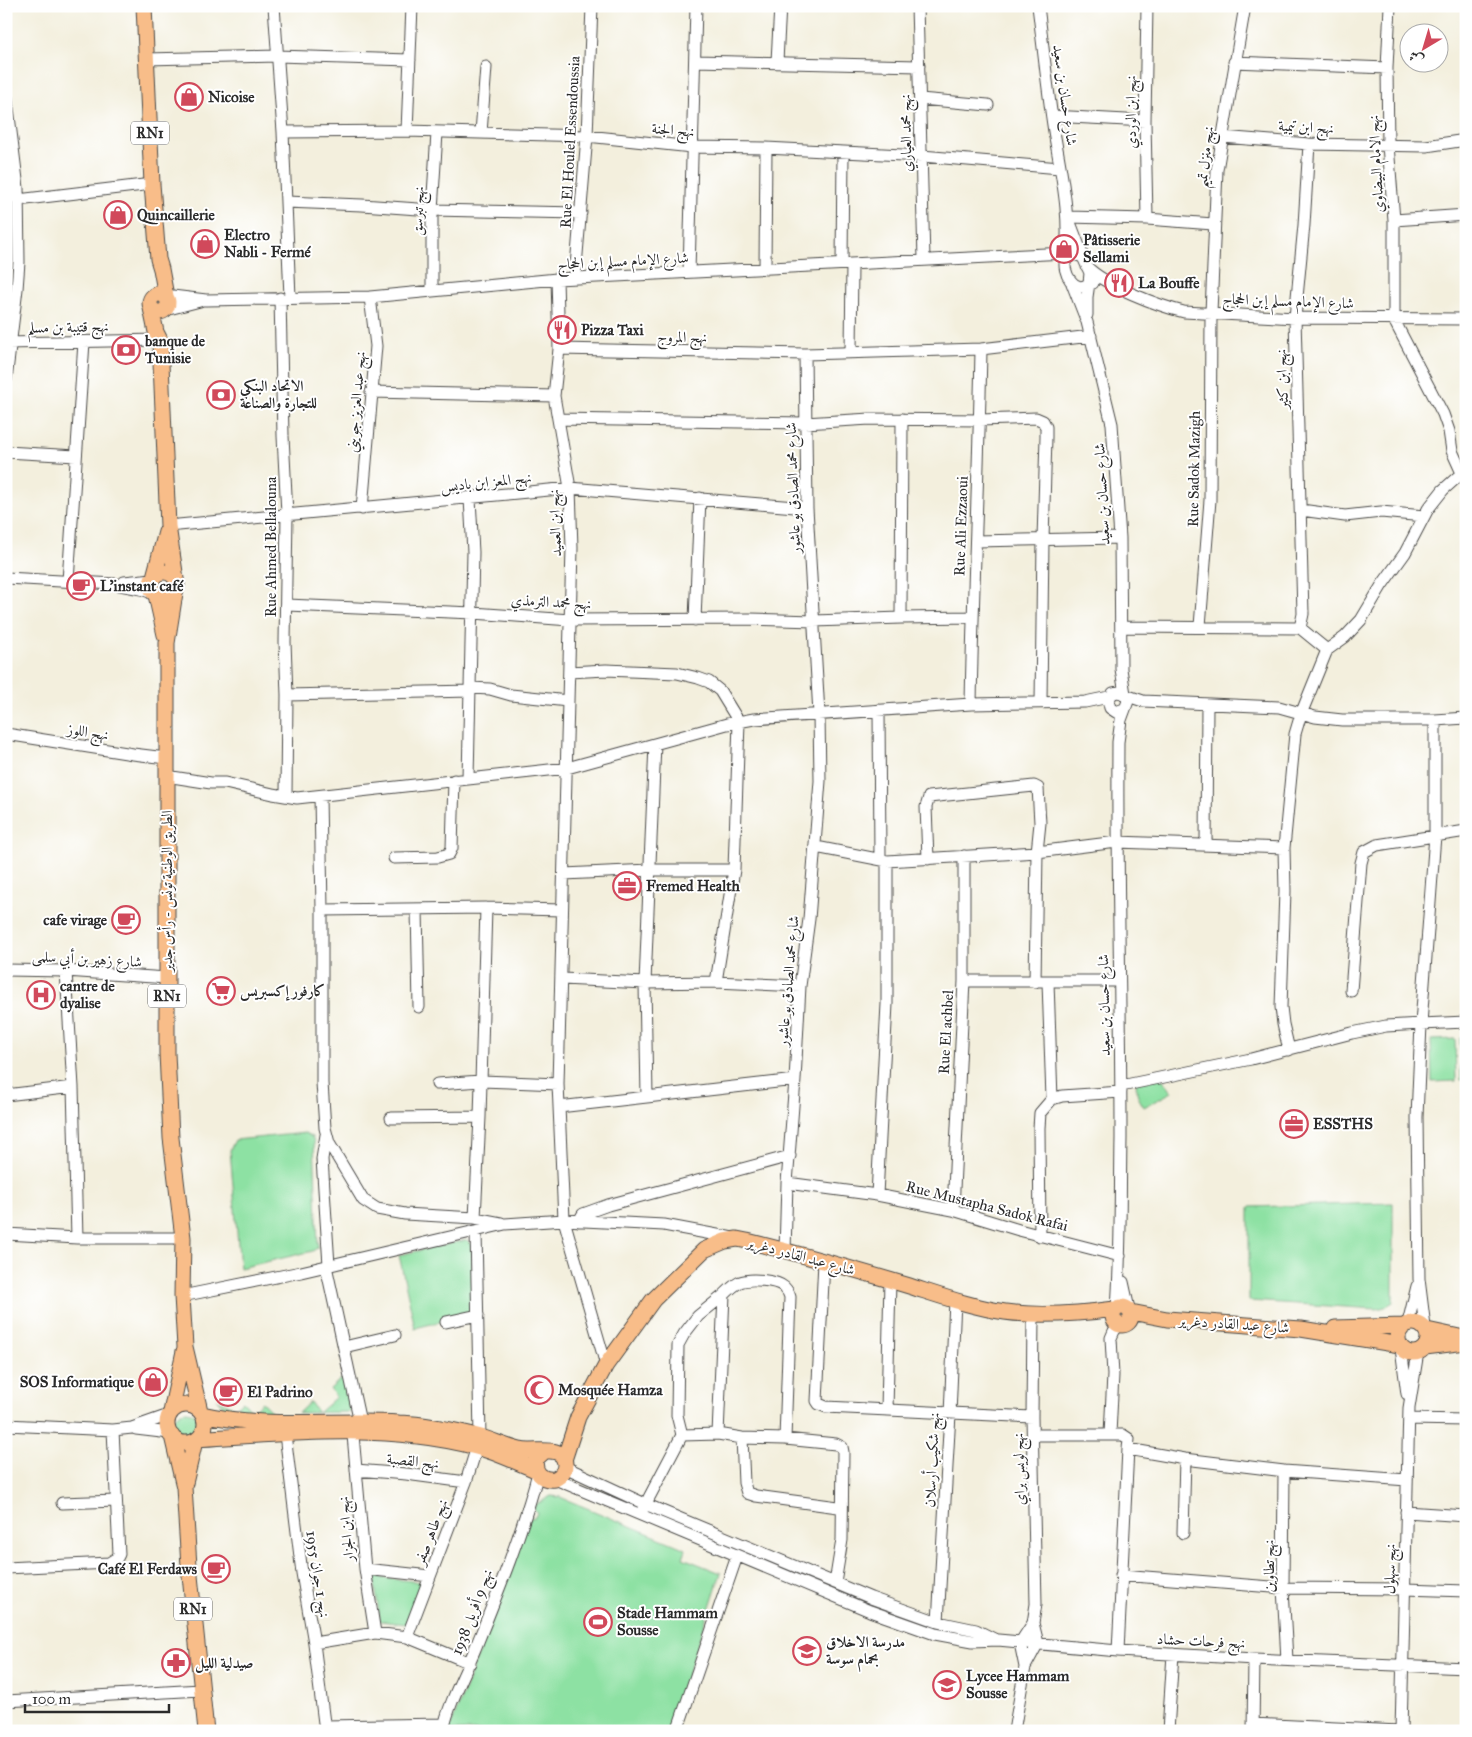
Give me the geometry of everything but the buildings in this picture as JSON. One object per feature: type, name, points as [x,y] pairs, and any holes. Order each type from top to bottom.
[{"type":"main road","name":"الطريق الوطنية تونس - رأس جدير","points":[[144,6],[152,184],[158,259],[153,268],[164,331],[160,340],[168,526],[175,586],[167,643],[167,1053],[170,1138],[183,1238],[182,1296],[184,1347],[201,1413]]},
{"type":"main road","name":"الطريق الوطنية تونس - رأس جدير","points":[[154,578],[168,526]]},
{"type":"main road","points":[[154,578],[162,572],[166,572],[173,576],[175,586],[168,598],[159,598],[155,595]]},
{"type":"main road","name":"RN1","points":[[154,578],[151,587],[155,595]]},
{"type":"main road","name":"الطريق الوطنية تونس - رأس جدير","points":[[155,595],[167,643]]},
{"type":"main road","name":"شارع عبد القادر دغرير","points":[[578,1417],[548,1450],[536,1459],[551,1472],[606,1365],[652,1300],[704,1250],[725,1241],[738,1239],[785,1250],[974,1306],[1005,1312],[1033,1315],[1122,1316],[1301,1329],[1401,1347]]},
{"type":"main road","points":[[1466,1338],[1426,1329],[1417,1323],[1405,1324],[1398,1334],[1401,1347],[1409,1353],[1466,1342]]},
{"type":"main road","name":"شارع عبد القادر دغرير","points":[[1301,1329],[1405,1324]]},
{"type":"main road","points":[[1422,1350],[1429,1339],[1426,1329]]},
{"type":"main road","name":"الطريق الوطنية تونس - رأس جدير","points":[[170,1414],[184,1347]]},
{"type":"main road","points":[[170,1414],[179,1407],[188,1405],[201,1413],[284,1427]]},
{"type":"main road","name":"RN1","points":[[184,1487],[197,1440],[205,1427],[201,1413]]},
{"type":"main road","name":"RN1","points":[[170,1414],[167,1424],[184,1487],[188,1566],[200,1690],[206,1731]]},
{"type":"main road","points":[[171,1434],[182,1443],[284,1427],[416,1424],[479,1442],[528,1452],[548,1450],[561,1455],[551,1472],[479,1442]]},
{"type":"street","name":"Rue Ahmed Bellalouna","points":[[274,6],[286,202],[283,436],[287,514],[285,642],[287,694],[286,796]]},
{"type":"street","points":[[407,130],[412,6]]},
{"type":"street","name":"Rue El Houlel Essendoussia","points":[[575,278],[587,136],[592,6]]},
{"type":"street","points":[[689,272],[696,6]]},
{"type":"street","points":[[777,62],[780,6]]},
{"type":"street","name":"نهج محمد العياري","points":[[917,6],[924,259]]},
{"type":"street","name":"شارع حسان بن سعيد","points":[[1038,6],[1052,116],[1068,216],[1067,259],[1071,281],[1091,336],[1112,424],[1120,538],[1121,669],[1125,702],[1118,742],[1117,842],[1122,1316]]},
{"type":"street","name":"نهج ابن الوردي","points":[[1146,219],[1147,6]]},
{"type":"street","name":"نهج منزل تميم","points":[[1210,313],[1216,170],[1245,6]]},
{"type":"street","name":"نهج الامام البيضاوي","points":[[1390,6],[1387,68],[1388,145],[1394,220],[1394,320]]},
{"type":"street","points":[[147,59],[277,56],[410,60]]},
{"type":"street","points":[[695,61],[919,66]]},
{"type":"street","points":[[1234,62],[1387,68]]},
{"type":"street","points":[[480,133],[486,67]]},
{"type":"street","points":[[6,380],[18,277],[19,213],[14,196],[7,97]]},
{"type":"street","points":[[920,99],[988,105]]},
{"type":"street","points":[[1052,116],[1145,121]]},
{"type":"street","name":"نهج الجنة","points":[[283,132],[407,130],[437,133],[587,136],[692,147],[766,148],[922,156],[1060,168]]},
{"type":"street","name":"نهج تبرسق","points":[[432,290],[432,210],[437,133]]},
{"type":"street","name":"نهج ابن تيمية","points":[[1222,137],[1309,144],[1426,146],[1466,140]]},
{"type":"street","name":"نهج ابن كثير","points":[[1300,628],[1303,614],[1295,318],[1304,225],[1309,144]]},
{"type":"street","points":[[765,269],[766,148]]},
{"type":"street","points":[[843,152],[851,352]]},
{"type":"street","points":[[14,196],[152,184]]},
{"type":"street","points":[[286,202],[432,210],[581,213]]},
{"type":"street","points":[[6,216],[19,213]]},
{"type":"street","points":[[1394,220],[1466,215]]},
{"type":"street","points":[[1068,216],[1213,224]]},
{"type":"street","name":"شارع حسان بن سعيد","points":[[1068,216],[1091,276],[1087,297],[1087,322]]},
{"type":"street","name":"شارع اﻹمام مسلم إبن الحجاج","points":[[160,300],[370,297],[557,279],[1041,254],[1067,259],[1080,255],[1094,274],[1167,308],[1184,312],[1295,318],[1466,319]]},
{"type":"street","name":"نهج ابن العميد","points":[[557,279],[558,349],[554,396],[570,488],[572,548],[558,1084],[564,1220],[606,1365]]},
{"type":"street","name":"شارع اﻹمام مسلم إبن الحجاج","points":[[1071,281],[1078,287],[1084,287],[1089,283],[1114,284]]},
{"type":"street","name":"نهج عبد العزيز جويني","points":[[362,509],[376,346],[370,297]]},
{"type":"street","name":"Rue Sadok Mazigh","points":[[1200,626],[1210,500],[1210,313]]},
{"type":"street","points":[[1289,1050],[1282,1024],[1281,1007],[1285,891],[1284,848],[1295,734],[1301,714],[1327,650],[1354,629],[1405,553],[1434,500],[1464,474],[1452,451],[1449,431],[1443,414],[1394,320]]},
{"type":"street","name":"نهج المروج","points":[[558,349],[805,354],[981,349],[1091,336]]},
{"type":"street","name":"نهج قتيبة بن مسلم","points":[[9,343],[160,340]]},
{"type":"street","points":[[68,581],[84,342]]},
{"type":"street","name":"Rue Ali Ezzaoui","points":[[971,704],[981,349]]},
{"type":"street","name":"شارع محمد الصادق بو عاشور","points":[[785,1250],[787,1182],[800,986],[809,919],[820,781],[819,714],[805,423],[805,354]]},
{"type":"street","points":[[371,392],[554,396]]},
{"type":"street","points":[[558,419],[805,423],[870,419],[980,420],[1036,418],[1045,423],[1041,702]]},
{"type":"street","points":[[901,618],[902,419]]},
{"type":"street","points":[[6,452],[76,456]]},
{"type":"street","name":"نهج المعز ابن باديس","points":[[168,526],[470,499],[570,488],[808,508]]},
{"type":"street","points":[[695,620],[700,498]]},
{"type":"street","points":[[468,778],[474,552],[470,499]]},
{"type":"street","points":[[1301,510],[1345,516],[1381,512],[1424,516]]},
{"type":"street","points":[[976,541],[1120,538]]},
{"type":"street","points":[[6,578],[114,584],[142,589],[155,595]]},
{"type":"street","points":[[114,584],[154,578]]},
{"type":"street","name":"نهج محمد الترمذي","points":[[287,605],[473,613],[570,620],[750,619],[814,621],[972,617]]},
{"type":"street","points":[[1120,627],[1300,628],[1327,650]]},
{"type":"street","name":"شارع حسان بن سعيد","points":[[1118,742],[1110,702],[1121,669]]},
{"type":"street","points":[[569,672],[606,670],[678,673],[698,678],[709,682],[720,691],[739,722],[734,870],[716,982]]},
{"type":"street","points":[[287,694],[490,688],[511,695],[568,701]]},
{"type":"street","points":[[1125,702],[1116,712],[1110,702],[1116,692],[1125,702],[1143,701],[1279,707],[1315,717],[1342,720],[1466,718]]},
{"type":"street","name":"نهج اللوز","points":[[6,734],[133,754],[211,783],[225,783],[297,798],[567,768],[754,719],[971,704],[1110,702]]},
{"type":"street","points":[[1206,845],[1207,704]]},
{"type":"street","points":[[878,1194],[887,1004],[879,710]]},
{"type":"street","points":[[1426,1329],[1419,1279],[1417,1116],[1421,1024],[1435,835],[1435,720]]},
{"type":"street","points":[[647,1096],[645,983],[655,744]]},
{"type":"street","points":[[394,858],[438,857],[449,854],[452,848],[454,780]]},
{"type":"street","points":[[928,859],[926,807],[929,797],[1034,786],[1038,789],[1040,801],[1035,982]]},
{"type":"street","points":[[320,796],[322,1083],[326,1133],[329,1143],[364,1200],[377,1209],[405,1214],[475,1218],[504,1224]]},
{"type":"street","points":[[1351,991],[1361,863],[1364,852],[1377,845],[1466,831]]},
{"type":"street","points":[[816,847],[884,860],[1038,852],[1117,842],[1284,848]]},
{"type":"street","name":"Rue El achbel","points":[[953,1210],[964,981],[964,856]]},
{"type":"street","points":[[564,874],[650,870],[734,870]]},
{"type":"street","points":[[322,910],[486,908],[562,910]]},
{"type":"street","points":[[475,1218],[486,908]]},
{"type":"street","points":[[417,909],[419,1007]]},
{"type":"street","name":"شارع زهير بن أبي سلمى","points":[[6,970],[66,971],[167,978]]},
{"type":"street","points":[[66,971],[73,1087],[77,1238]]},
{"type":"street","points":[[562,979],[645,983],[716,982],[800,986]]},
{"type":"street","points":[[964,981],[1119,981]]},
{"type":"street","points":[[1048,982],[1052,1099]]},
{"type":"street","points":[[1040,1236],[1040,1119],[1042,1109],[1052,1099],[1062,1096],[1121,1089],[1289,1050],[1352,1032],[1386,1026],[1466,1022]]},
{"type":"street","points":[[559,1107],[795,1080]]},
{"type":"street","points":[[437,1084],[481,1081],[558,1084]]},
{"type":"street","points":[[6,1095],[73,1087]]},
{"type":"street","points":[[391,1118],[480,1117]]},
{"type":"street","name":"نهج ابن الجزار","points":[[326,1133],[322,1159],[328,1266],[344,1347],[355,1425],[356,1470],[365,1569],[375,1633]]},
{"type":"street","points":[[579,1221],[584,1214],[608,1205],[790,1156]]},
{"type":"street","name":"Rue Mustapha Sadok Rafai","points":[[787,1182],[878,1194],[953,1210],[1120,1262]]},
{"type":"street","points":[[182,1296],[328,1266],[504,1224],[564,1220],[664,1225],[738,1239]]},
{"type":"street","name":"نهج طاهر صفر","points":[[407,1638],[466,1482],[479,1442],[476,1230]]},
{"type":"street","points":[[6,1234],[77,1238],[183,1238]]},
{"type":"street","points":[[824,1262],[818,1404],[826,1407],[1032,1417]]},
{"type":"street","points":[[1405,1324],[1419,1279]]},
{"type":"street","points":[[639,1515],[682,1435],[677,1415],[678,1345],[698,1316],[739,1283],[755,1280],[781,1285],[786,1288],[789,1294],[785,1439]]},
{"type":"street","points":[[888,1410],[890,1280]]},
{"type":"street","points":[[718,1434],[724,1295]]},
{"type":"street","name":"نهج شكيب أرسلان","points":[[938,1622],[955,1300]]},
{"type":"street","points":[[446,1322],[478,1315]]},
{"type":"street","name":"نهج لويس براي","points":[[1033,1315],[1032,1417],[1036,1604],[1033,1623]]},
{"type":"street","points":[[1110,1434],[1111,1338],[1122,1316]]},
{"type":"street","points":[[344,1347],[395,1335]]},
{"type":"street","name":"نهج سهلول","points":[[1400,1731],[1409,1414],[1401,1347]]},
{"type":"street","name":"نهج سهلول","points":[[1409,1414],[1422,1350]]},
{"type":"street","points":[[6,1425],[113,1430],[132,1428],[170,1414]]},
{"type":"street","points":[[1409,1414],[1466,1420]]},
{"type":"street","name":"نهج 1 جوان 1955","points":[[284,1427],[302,1573],[314,1643],[325,1728]]},
{"type":"street","points":[[132,1428],[171,1434]]},
{"type":"street","points":[[6,1568],[110,1563],[114,1561],[118,1554],[113,1430]]},
{"type":"street","points":[[682,1435],[718,1434],[742,1438],[785,1439],[836,1444],[842,1448],[842,1540],[835,1583]]},
{"type":"street","points":[[1033,1435],[1110,1434],[1126,1436],[1129,1439],[1118,1651]]},
{"type":"street","points":[[742,1438],[744,1483],[747,1492],[756,1496],[838,1507]]},
{"type":"street","points":[[1128,1450],[1284,1471],[1407,1480]]},
{"type":"street","points":[[1183,1533],[1185,1459]]},
{"type":"street","name":"نهج القصبة","points":[[356,1470],[466,1482]]},
{"type":"street","name":"نهج تطاوين","points":[[1284,1471],[1283,1588],[1287,1660]]},
{"type":"street","points":[[551,1472],[645,1504],[870,1598],[938,1622],[976,1630],[998,1640]]},
{"type":"street","points":[[551,1472],[639,1515],[870,1611],[935,1634],[973,1641],[998,1640]]},
{"type":"street","name":"نهج 9 أفريل 1938","points":[[444,1728],[454,1697],[470,1663],[529,1504],[551,1472]]},
{"type":"street","points":[[62,1503],[116,1501]]},
{"type":"street","points":[[1406,1512],[1466,1516]]},
{"type":"street","points":[[677,1731],[737,1556]]},
{"type":"street","points":[[365,1569],[430,1576]]},
{"type":"street","points":[[1121,1575],[1283,1588],[1466,1591]]},
{"type":"street","points":[[1014,1731],[1024,1667],[1020,1643],[1033,1623]]},
{"type":"street","points":[[1024,1667],[1038,1643],[1033,1623]]},
{"type":"street","points":[[314,1643],[375,1633],[407,1638],[470,1663]]},
{"type":"street","name":"نهج فرحات حشاد","points":[[998,1640],[1118,1651],[1466,1668]]},
{"type":"street","points":[[1168,1731],[1173,1654]]},
{"type":"street","points":[[1254,1659],[1253,1727],[1400,1731]]},
{"type":"street","points":[[6,1701],[200,1690]]},
{"type":"street","points":[[325,1728],[444,1728]]},
{"type":"green space","points":[[1460,1038],[1466,1038],[1466,1080],[1461,1080]]},
{"type":"green space","points":[[1455,1039],[1456,1081],[1432,1082],[1431,1040]]},
{"type":"green space","points":[[1156,1070],[1172,1092],[1144,1107],[1137,1093],[1137,1077]]},
{"type":"green space","points":[[305,1133],[312,1137],[314,1141],[318,1247],[313,1251],[240,1268],[230,1150],[235,1140]]},
{"type":"green space","points":[[1393,1203],[1393,1302],[1377,1309],[1249,1301],[1249,1207]]},
{"type":"green space","points":[[467,1240],[472,1245],[473,1314],[415,1328],[399,1255]]},
{"type":"green space","points":[[341,1379],[352,1390],[350,1412],[318,1413],[336,1397],[330,1389]]},
{"type":"green space","points":[[216,1399],[235,1408],[243,1401],[252,1411],[262,1402],[274,1414],[231,1414]]},
{"type":"green space","points":[[310,1402],[318,1413],[298,1413]]},
{"type":"green space","points":[[186,1411],[195,1415],[199,1424],[195,1433],[186,1437],[177,1433],[173,1424],[177,1415]]},
{"type":"green space","name":"Stade Hammam Sousse","points":[[551,1496],[560,1497],[686,1549],[683,1558],[721,1573],[669,1731],[449,1731],[530,1518],[535,1517],[537,1513],[534,1509],[535,1505]]},
{"type":"green space","points":[[374,1577],[421,1582],[406,1624],[380,1621]]},
{"type":"place","name":"Nicoise","points":[[189,97]]},
{"type":"place","name":"Quincaillerie","points":[[118,215]]},
{"type":"place","name":"Electro Nabli - Fermé","points":[[205,244]]},
{"type":"place","name":"Pâtisserie Sellami","points":[[1064,249]]},
{"type":"place","name":"La Bouffe","points":[[1119,283]]},
{"type":"place","name":"Pizza Taxi","points":[[562,330]]},
{"type":"place","name":"banque de Tunisie","points":[[126,350]]},
{"type":"place","name":"الاتحاد البنكي للتجارة والصناعة","points":[[221,395]]},
{"type":"place","name":"L'instant café","points":[[81,586]]},
{"type":"place","name":"Fremed Health","points":[[627,886]]},
{"type":"place","name":"cafe virage","points":[[126,920]]},
{"type":"place","name":"كارفور إكسبريس","points":[[221,991]]},
{"type":"place","name":"cantre de dyalise","points":[[41,995]]},
{"type":"place","name":"ESSTHS","points":[[1294,1124]]},
{"type":"place","name":"SOS Informatique","points":[[153,1382]]},
{"type":"place","name":"Mosquée Hamza","points":[[539,1390]]},
{"type":"place","name":"El Padrino","points":[[228,1392]]},
{"type":"place","name":"Café El Ferdaws","points":[[216,1569]]},
{"type":"place","name":"Stade Hammam Sousse","points":[[598,1622]]},
{"type":"place","name":"مدرسة الاخلاق بحمام سوسة","points":[[807,1651]]},
{"type":"place","name":"صيدلية الليل","points":[[176,1663]]},
{"type":"place","name":"Lycee Hammam Sousse","points":[[947,1685]]}]
